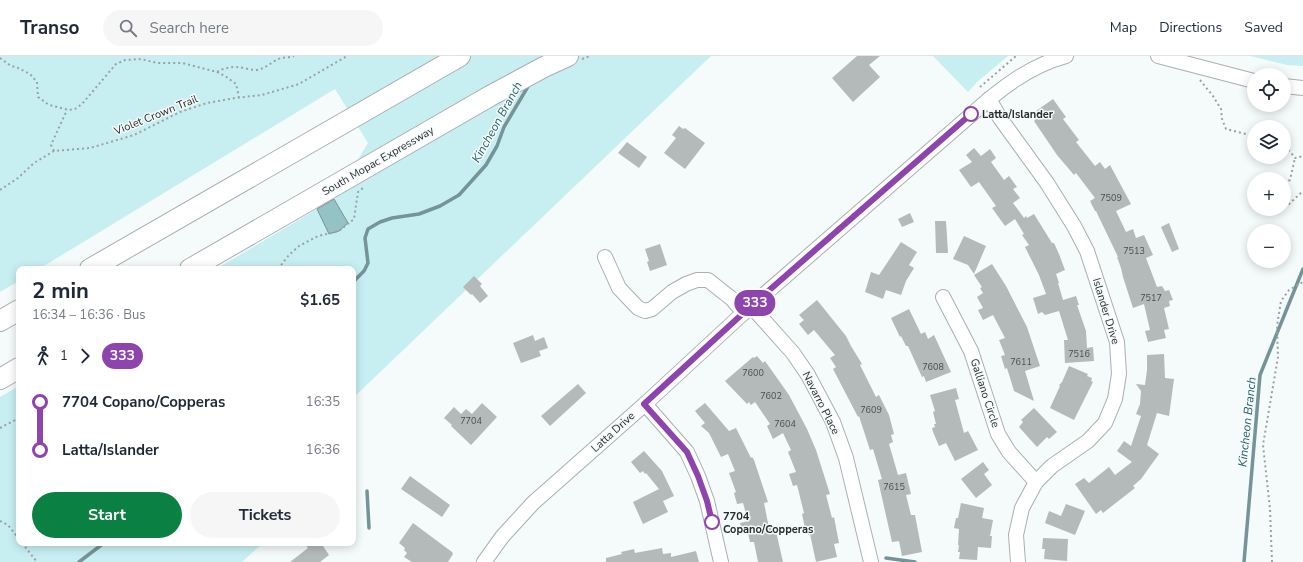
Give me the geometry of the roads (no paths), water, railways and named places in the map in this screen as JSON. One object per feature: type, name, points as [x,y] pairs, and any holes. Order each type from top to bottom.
[{"type":"highway","points":[[95,266],[460,56]]},
{"type":"highway","name":"South Mopac Expressway","points":[[195,266],[490,96],[568,56]]},
{"type":"highway","points":[[0,321],[16,312]]},
{"type":"highway","points":[[0,380],[16,370]]},
{"type":"street","name":"Latta Drive","points":[[484,562],[502,537],[533,504],[748,310],[989,99],[1016,79],[1048,62],[1066,56]]},
{"type":"street","points":[[1158,56],[1247,79]]},
{"type":"street","points":[[1291,87],[1303,88]]},
{"type":"street","name":"Islander Drive","points":[[989,99],[1000,118],[1047,183],[1074,226],[1087,251],[1117,342],[1119,374],[1115,399],[1105,423],[1088,441],[1052,466],[1036,482],[1022,508],[1016,535],[1018,562]]},
{"type":"street","name":"Navarro Place","points":[[604,257],[619,288],[638,308],[645,311],[652,309],[672,292],[686,284],[698,280],[708,280],[748,310],[793,353],[808,375],[833,422],[846,458],[871,562]]},
{"type":"street","name":"Galliano Circle","points":[[943,297],[971,351],[998,434],[1009,452],[1036,482]]},
{"type":"street","points":[[644,404],[687,452],[707,501],[721,562]]},
{"type":"waterway","name":"Kincheon Branch","points":[[356,279],[364,271],[368,263],[365,238],[368,229],[380,222],[392,218],[419,214],[440,206],[459,195],[486,165],[497,146],[504,127],[530,83]]},
{"type":"waterway","name":"Kincheon Branch","points":[[1244,562],[1260,375],[1303,269]]},
{"type":"waterway","points":[[367,491],[369,528]]},
{"type":"waterway","name":"Kincheon Branch","points":[[79,562],[100,546]]},
{"type":"waterway","points":[[886,558],[915,562]]},
{"type":"place","name":"Latta/Islander","points":[[971,114]]},
{"type":"place","name":"7704 Copano/Copperas","points":[[712,522]]}]
